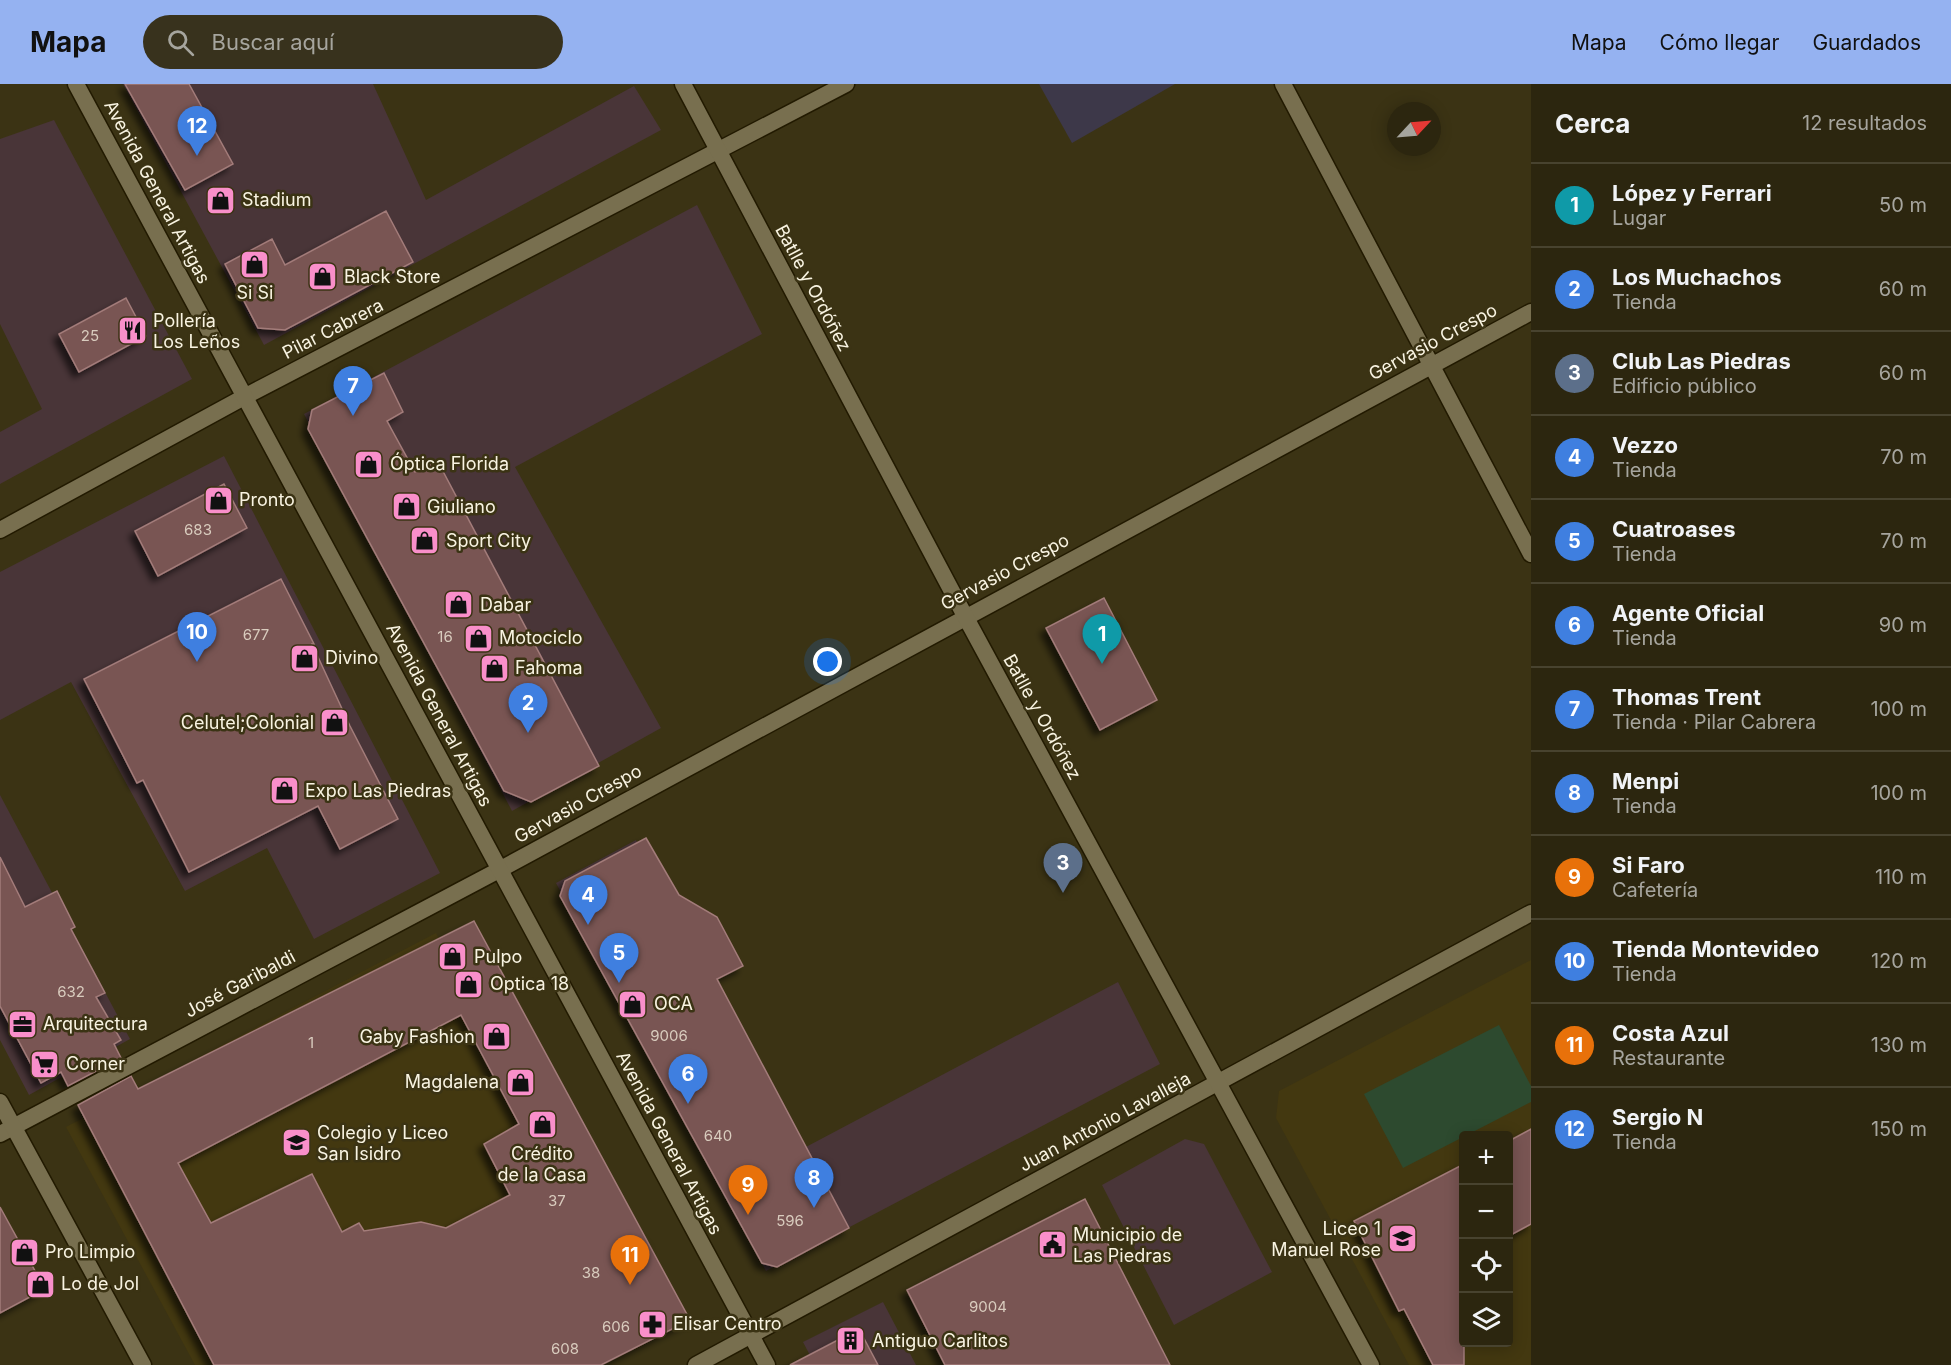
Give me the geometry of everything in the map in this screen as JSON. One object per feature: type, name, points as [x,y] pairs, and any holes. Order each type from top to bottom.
[{"type":"street","name":"Avenida General Artigas","points":[[76,84],[767,1365]]},
{"type":"street","name":"Batlle y Ordóñez","points":[[683,84],[964,616],[1371,1365]]},
{"type":"street","name":"Pilar Cabrera","points":[[0,530],[246,396],[846,84]]},
{"type":"street","points":[[1283,84],[1531,554]]},
{"type":"street","name":"Gervasio Crespo","points":[[499,870],[964,616],[1531,312]]},
{"type":"street","name":"José Garibaldi","points":[[7,1130],[499,870]]},
{"type":"street","name":"Juan Antonio Lavalleja","points":[[696,1365],[1531,913]]},
{"type":"street","points":[[0,1102],[7,1130],[142,1365]]},
{"type":"shaded area","points":[[123,84],[373,84],[426,200],[634,86],[661,130],[264,345]]},
{"type":"shaded area","points":[[1039,84],[1175,84],[1072,143]]},
{"type":"shaded area","points":[[54,120],[192,379],[0,484],[0,432],[42,409],[0,324],[0,139]]},
{"type":"shaded area","points":[[697,205],[762,334],[515,467],[661,728],[512,811],[304,414]]},
{"type":"shaded area","points":[[224,456],[440,873],[314,939],[267,848],[185,891],[71,682],[0,720],[0,572]]},
{"type":"shaded area","points":[[0,795],[130,1039],[29,1095],[0,1040]]},
{"type":"shaded area","points":[[636,840],[804,1148],[1118,982],[1160,1064],[766,1271],[556,883]]},
{"type":"shaded area","name":"Colegio y Liceo San Isidro","points":[[436,933],[537,1132],[514,1193],[381,1262],[359,1223],[311,1249],[249,1365],[195,1365],[66,1127]]},
{"type":"shaded area","name":"Liceo 1 Manuel Rose","points":[[1531,960],[1531,1365],[1409,1365],[1276,1118],[1279,1091]]},
{"type":"shaded area","points":[[1185,1139],[1204,1144],[1272,1272],[1174,1325],[1102,1185]]},
{"type":"shaded area","points":[[883,1302],[916,1365],[815,1365],[803,1342]]},
{"type":"green space","points":[[1499,1025],[1531,1086],[1531,1102],[1475,1131],[1459,1131],[1459,1139],[1403,1168],[1364,1094]]},
{"type":"building","points":[[125,84],[189,84],[233,164],[185,190]]},
{"type":"building","name":"Black Store","points":[[386,211],[413,262],[285,330],[258,328],[225,264],[272,239],[285,265]]},
{"type":"building","points":[[126,298],[146,336],[79,372],[59,334]]},
{"type":"building","points":[[384,373],[403,412],[387,421],[415,472],[437,460],[599,766],[531,802],[504,791],[308,429],[312,410]]},
{"type":"building","points":[[224,484],[247,528],[158,576],[135,531]]},
{"type":"building","points":[[281,579],[314,644],[312,644],[350,726],[398,819],[340,849],[318,806],[189,872],[143,780],[137,783],[84,679]]},
{"type":"building","points":[[1104,598],[1157,700],[1100,730],[1046,628]]},
{"type":"building","points":[[646,838],[679,895],[717,917],[743,966],[717,979],[849,1228],[777,1267],[762,1263],[560,896],[565,881]]},
{"type":"building","points":[[0,857],[25,907],[57,891],[75,927],[71,929],[105,993],[96,997],[121,1040],[114,1044],[121,1058],[68,1086],[61,1072],[41,1083],[0,1006]]},
{"type":"building","points":[[474,921],[690,1320],[601,1365],[214,1365],[78,1105],[131,1076],[138,1089]],"holes":[[[461,1015],[519,1124],[484,1144],[510,1195],[446,1228],[421,1222],[364,1231],[359,1223],[342,1232],[312,1174],[211,1223],[178,1163]]]},
{"type":"building","points":[[1531,1129],[1531,1224],[1513,1234],[1513,1185],[1513,1139]]},
{"type":"building","points":[[1459,1167],[1459,1347],[1464,1347],[1464,1365],[1433,1365],[1404,1309],[1399,1311],[1354,1221]]},
{"type":"building","name":"Municipio de Las Piedras","points":[[1085,1199],[1170,1365],[945,1365],[907,1290]]},
{"type":"building","points":[[0,1207],[45,1289],[0,1313]]},
{"type":"building","name":"Antiguo Carlitos","points":[[859,1329],[878,1365],[790,1365]]},
{"type":"place","name":"Sergio N","points":[[197,156]]},
{"type":"place","name":"Stadium","points":[[221,200]]},
{"type":"place","name":"Si Si","points":[[255,264]]},
{"type":"place","name":"Black Store","points":[[323,277]]},
{"type":"place","name":"Pollería Los Leños","points":[[132,331]]},
{"type":"place","name":"Thomas Trent","points":[[353,416]]},
{"type":"place","name":"Óptica Florida","points":[[369,464]]},
{"type":"place","name":"Pronto","points":[[218,500]]},
{"type":"place","name":"Giuliano","points":[[406,507]]},
{"type":"place","name":"Sport City","points":[[425,541]]},
{"type":"place","name":"Dabar","points":[[459,605]]},
{"type":"place","name":"Motociclo","points":[[478,638]]},
{"type":"place","name":"Divino","points":[[304,658]]},
{"type":"place","name":"Tienda Montevideo","points":[[197,662]]},
{"type":"place","name":"López y Ferrari","points":[[1102,664]]},
{"type":"place","name":"Fahoma","points":[[494,668]]},
{"type":"place","name":"Celutel;Colonial","points":[[335,723]]},
{"type":"place","name":"Los Muchachos","points":[[528,733]]},
{"type":"place","name":"Expo Las Piedras","points":[[284,791]]},
{"type":"place","name":"Club Las Piedras","points":[[1063,893]]},
{"type":"place","name":"Vezzo","points":[[588,925]]},
{"type":"place","name":"Pulpo","points":[[453,957]]},
{"type":"place","name":"Cuatroases","points":[[619,983]]},
{"type":"place","name":"Optica 18","points":[[469,984]]},
{"type":"place","name":"OCA","points":[[633,1004]]},
{"type":"place","name":"Arquitectura","points":[[22,1024]]},
{"type":"place","name":"Gaby Fashion","points":[[496,1037]]},
{"type":"place","name":"Corner","points":[[45,1064]]},
{"type":"place","name":"Magdalena","points":[[520,1082]]},
{"type":"place","name":"Agente Oficial","points":[[688,1104]]},
{"type":"place","name":"Crédito de la Casa","points":[[542,1125]]},
{"type":"place","name":"Colegio y Liceo San Isidro","points":[[296,1143]]},
{"type":"place","name":"Menpi","points":[[814,1208]]},
{"type":"place","name":"Si Faro","points":[[748,1215]]},
{"type":"place","name":"Liceo 1 Manuel Rose","points":[[1402,1239]]},
{"type":"place","name":"Municipio de Las Piedras","points":[[1052,1245]]},
{"type":"place","name":"Pro Limpio","points":[[24,1252]]},
{"type":"place","name":"Lo de Jol","points":[[40,1284]]},
{"type":"place","name":"Costa Azul","points":[[630,1285]]},
{"type":"place","name":"Elisar Centro","points":[[652,1324]]},
{"type":"place","name":"Antiguo Carlitos","points":[[851,1341]]}]
